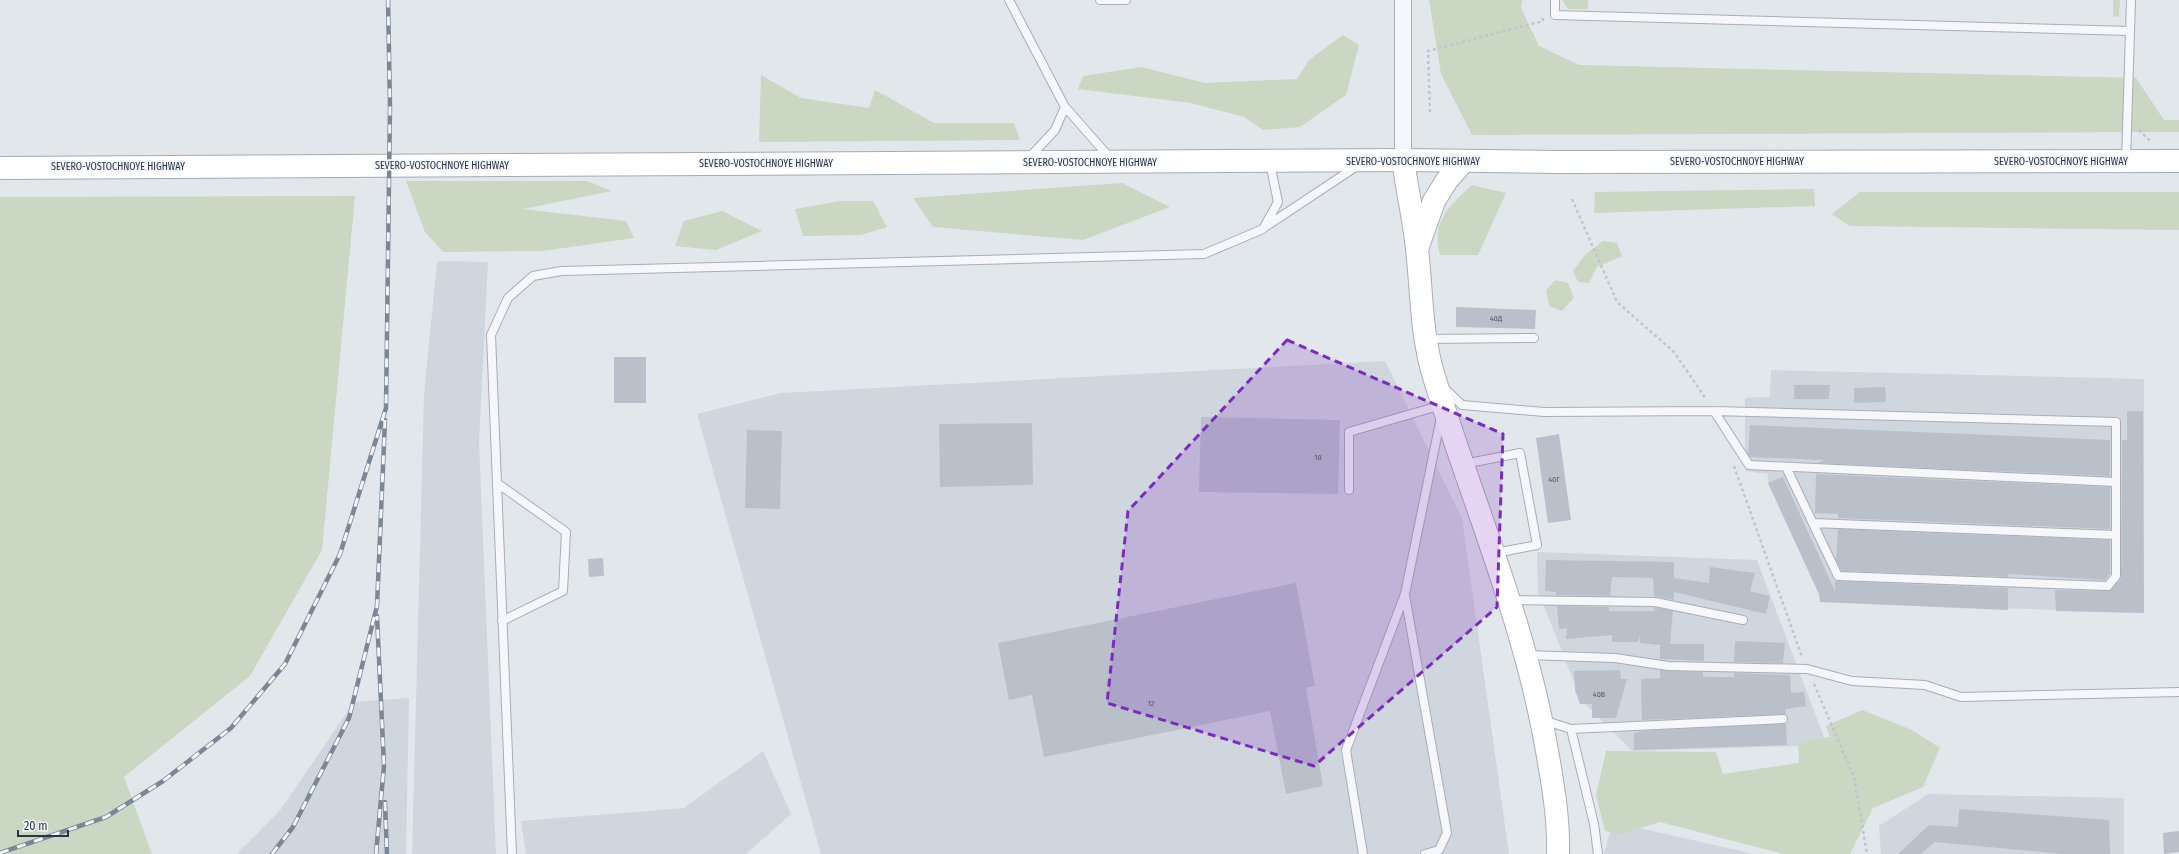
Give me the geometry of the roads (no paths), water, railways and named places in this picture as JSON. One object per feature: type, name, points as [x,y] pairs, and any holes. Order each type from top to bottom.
[{"type":"main road","name":"SEVERO-VOSTOCHNOYE HIGHWAY","points":[[0,168],[1363,162],[1403,160],[1463,162],[2179,161]]},
{"type":"main road","points":[[1403,160],[1417,249],[1420,300],[1434,379],[1510,600],[1526,656],[1542,720],[1553,782],[1558,854]]},
{"type":"main road","points":[[1417,249],[1434,201],[1447,180],[1463,162]]},
{"type":"street","points":[[1403,0],[1403,160]]},
{"type":"lane","points":[[1010,0],[1065,108],[1114,162]]},
{"type":"lane","points":[[1100,0],[1126,0]]},
{"type":"lane","points":[[1555,0],[1555,15],[2130,31]]},
{"type":"lane","points":[[2126,162],[2131,0]]},
{"type":"lane","points":[[1023,163],[1055,130],[1065,108]]},
{"type":"lane","points":[[1263,229],[1278,202],[1270,162]]},
{"type":"lane","points":[[512,854],[491,335],[508,298],[533,276],[562,271],[1204,254],[1263,229],[1363,162]]},
{"type":"lane","points":[[1426,339],[1534,338]]},
{"type":"lane","points":[[1434,379],[1462,405],[1544,412],[1714,411],[2116,422],[2116,576],[2108,586],[1838,576],[1786,467]]},
{"type":"lane","points":[[1349,490],[1349,432],[1443,405],[1405,594],[1346,750],[1362,854]]},
{"type":"lane","points":[[1714,411],[1749,465],[2116,482]]},
{"type":"lane","points":[[1464,464],[1520,453],[1537,545],[1494,553]]},
{"type":"lane","points":[[497,483],[566,532],[563,591],[502,621]]},
{"type":"lane","points":[[1813,523],[2116,535]]},
{"type":"lane","points":[[1405,594],[1447,833],[1438,850],[1425,854]]},
{"type":"lane","points":[[1510,600],[1655,602],[1743,620]]},
{"type":"lane","points":[[1526,656],[1615,658],[1668,666],[1807,668],[1852,681],[1925,685],[1960,697],[2179,692]]},
{"type":"lane","points":[[1542,720],[1572,729],[1783,719]]},
{"type":"lane","points":[[1572,729],[1594,824],[1598,854]]},
{"type":"railway","points":[[0,853],[106,817],[163,781],[231,728],[285,664],[340,554],[386,408],[390,106],[388,0]]},
{"type":"railway","points":[[272,854],[293,827],[349,718],[377,606],[385,420]]},
{"type":"railway","points":[[376,854],[384,766],[377,616]]},
{"type":"railway","points":[[385,802],[387,854]]}]
